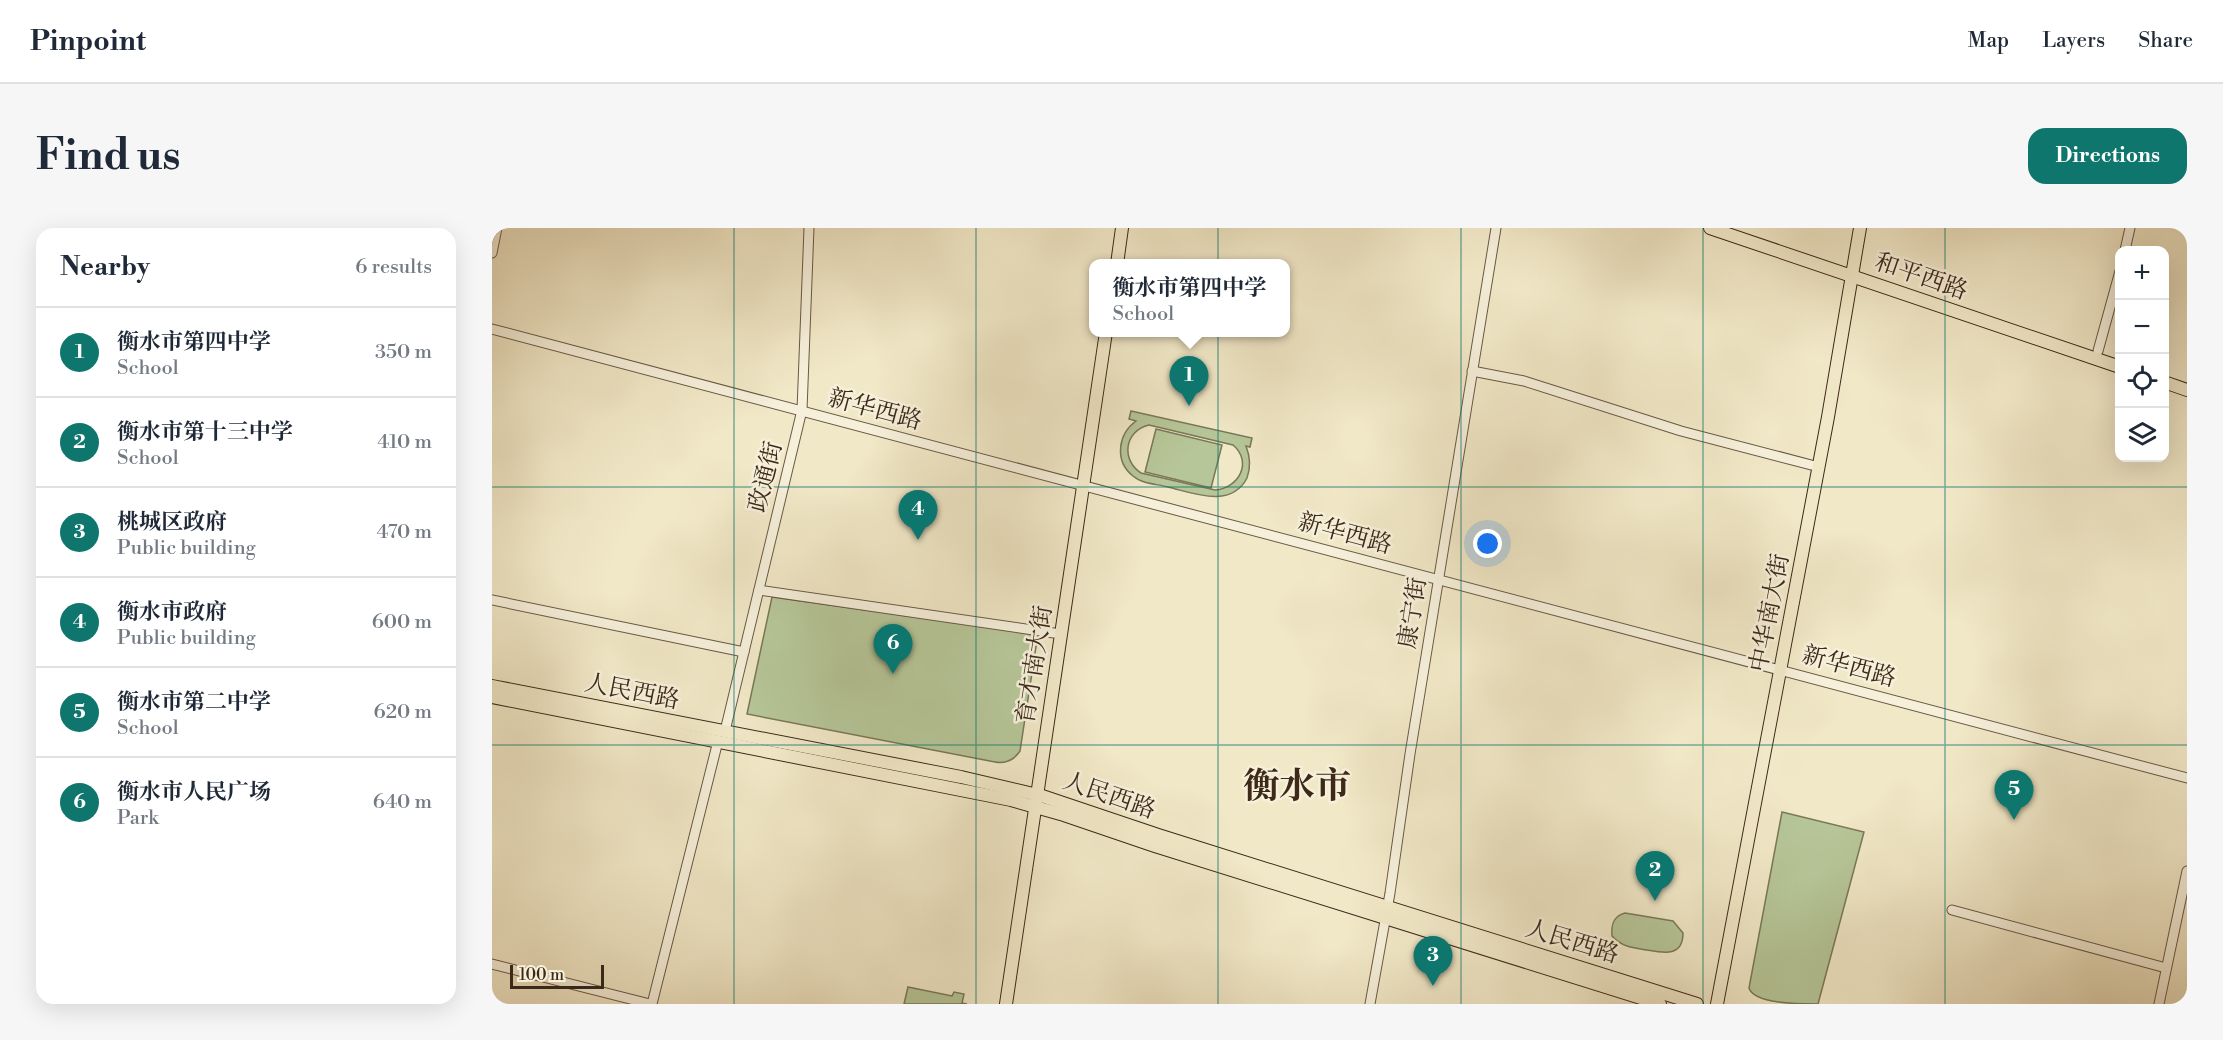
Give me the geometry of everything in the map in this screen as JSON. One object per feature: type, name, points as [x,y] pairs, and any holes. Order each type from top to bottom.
[{"type":"main road","points":[[1111,259],[1115,228]]},
{"type":"main road","points":[[1118,259],[1122,228]]},
{"type":"main road","name":"和平西路","points":[[1710,228],[2115,356]]},
{"type":"main road","name":"和平西路","points":[[1735,228],[2115,365]]},
{"type":"main road","name":"中华南大街","points":[[1717,1004],[1836,418],[1860,228]]},
{"type":"main road","name":"中华南大街","points":[[1725,1004],[1819,466],[1856,273],[1867,228]]},
{"type":"main road","name":"育才南大街","points":[[999,1004],[1080,484],[1098,337]]},
{"type":"main road","name":"育才南大街","points":[[1006,1004],[1054,633],[1105,337]]},
{"type":"main road","points":[[2169,376],[2187,381]]},
{"type":"main road","points":[[2169,384],[2187,390]]},
{"type":"main road","name":"人民西路","points":[[492,686],[721,736]]},
{"type":"main road","name":"人民西路","points":[[492,697],[961,777],[1386,912],[1660,1004]]},
{"type":"main road","name":"人民西路","points":[[1386,912],[1697,1004]]},
{"type":"street","points":[[492,253],[497,228]]},
{"type":"street","name":"政通街","points":[[651,1004],[744,652],[802,411],[809,228]]},
{"type":"street","name":"康宁街","points":[[1370,1004],[1496,228]]},
{"type":"street","points":[[2126,246],[2130,228]]},
{"type":"street","points":[[2098,351],[2115,289]]},
{"type":"street","name":"新华西路","points":[[492,329],[2187,778]]},
{"type":"street","points":[[1472,371],[1524,381],[1681,431],[1819,466]]},
{"type":"street","points":[[759,590],[1054,633]]},
{"type":"street","points":[[492,600],[744,652]]},
{"type":"street","points":[[2159,1004],[2187,872]]},
{"type":"street","points":[[1952,910],[2166,968]]},
{"type":"street","points":[[492,964],[651,1004]]},
{"type":"green space","points":[[1131,411],[1252,438],[1250,447],[1246,446],[1250,462],[1247,478],[1240,488],[1222,496],[1200,495],[1137,479],[1127,470],[1121,455],[1125,433],[1136,421],[1129,419]],"holes":[[[1149,425],[1233,445],[1242,459],[1240,473],[1231,485],[1215,490],[1141,473],[1130,461],[1128,454],[1128,446],[1134,433]]]},
{"type":"green space","points":[[1156,429],[1222,445],[1211,488],[1145,472]]},
{"type":"green space","points":[[772,597],[1038,634],[1020,751],[1009,761],[995,762],[747,714]]},
{"type":"green space","points":[[1782,812],[1864,832],[1818,1004],[1768,1000],[1759,997],[1749,988]]},
{"type":"green space","points":[[1625,913],[1673,921],[1683,933],[1680,946],[1671,952],[1660,952],[1632,948],[1620,943],[1612,936],[1613,925],[1618,916]]},
{"type":"green space","points":[[908,987],[952,996],[954,992],[964,994],[962,1003],[967,1004],[904,1004]]},
{"type":"place","name":"衡水市第四中学","points":[[1189,406]]},
{"type":"place","name":"衡水市政府","points":[[918,540]]},
{"type":"place","name":"衡水市人民广场","points":[[893,674]]},
{"type":"place","name":"衡水市第二中学","points":[[2014,820]]},
{"type":"place","name":"衡水市第十三中学","points":[[1655,901]]},
{"type":"place","name":"桃城区政府","points":[[1433,986]]},
{"type":"district","name":"衡水市","points":[[1297,787]]}]
